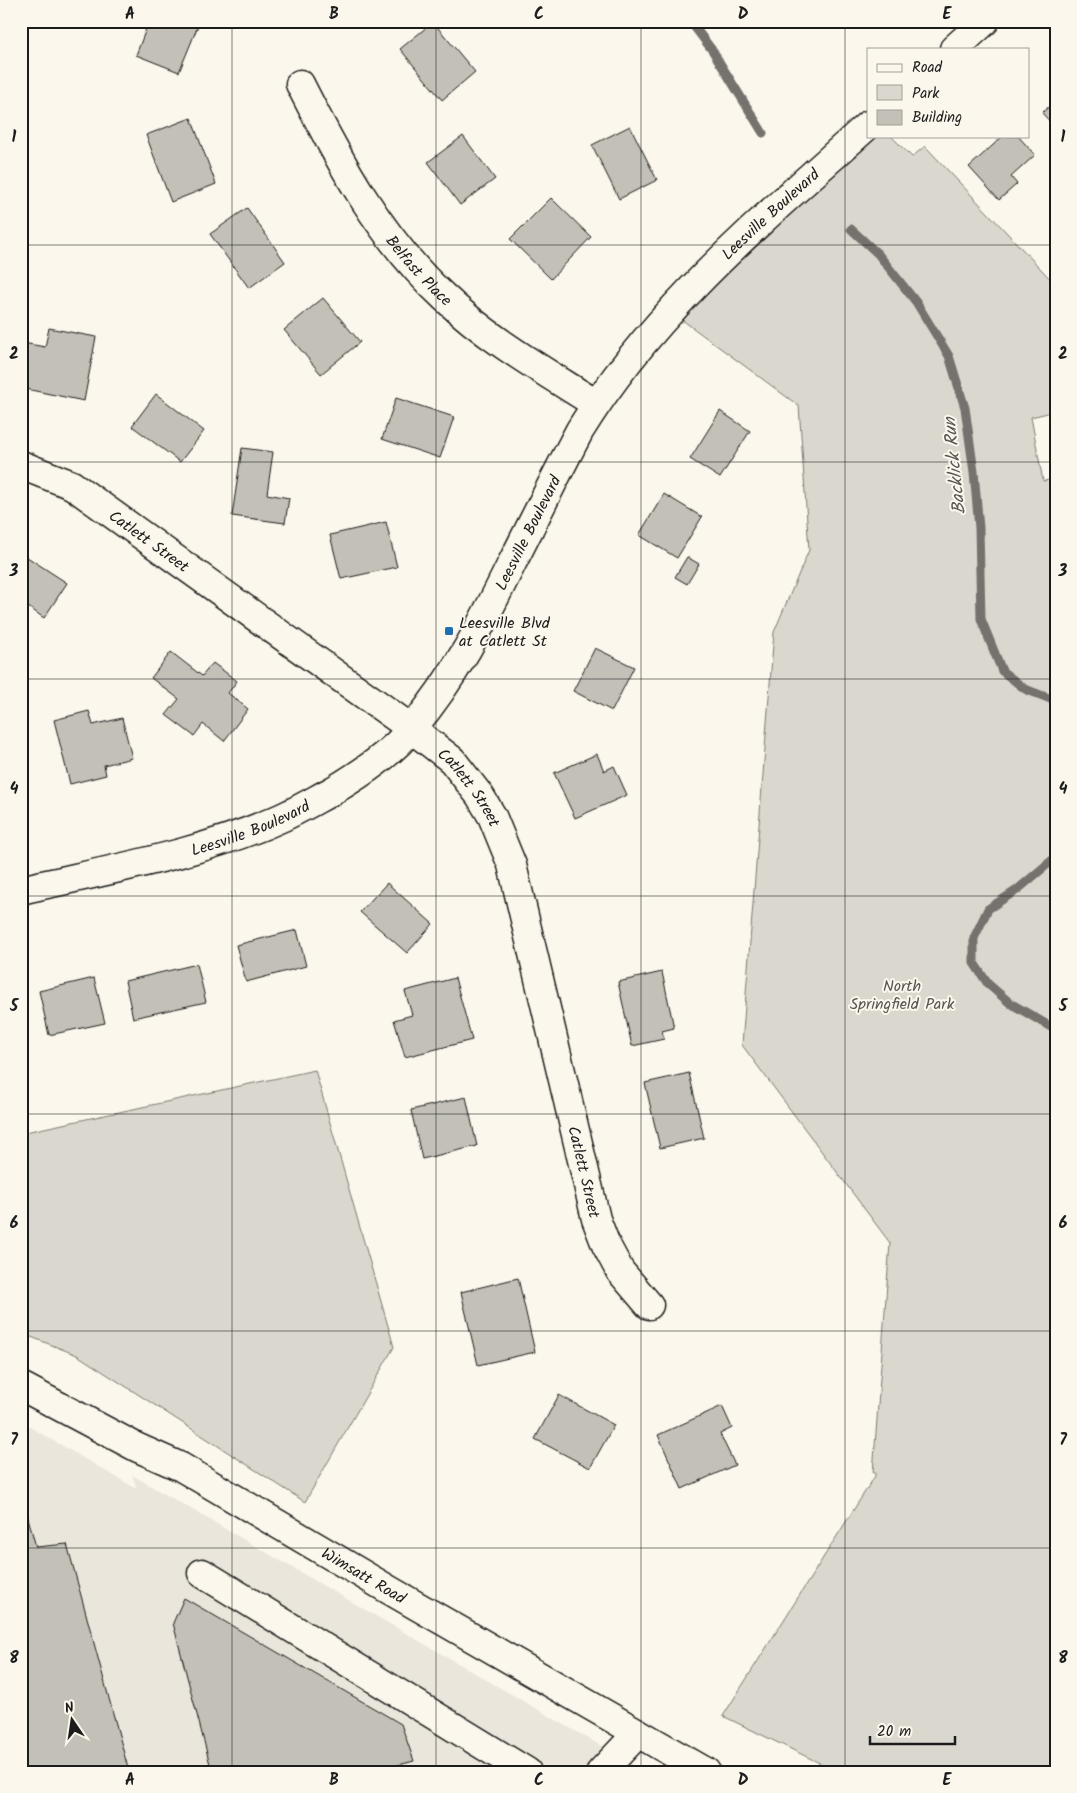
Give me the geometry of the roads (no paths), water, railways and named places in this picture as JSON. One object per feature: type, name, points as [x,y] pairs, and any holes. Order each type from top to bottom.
[{"type":"street","points":[[955,48],[985,21]]},
{"type":"street","name":"Belfast Place","points":[[300,84],[337,156],[384,230],[416,269],[444,298],[470,320],[512,350],[596,404]]},
{"type":"street","name":"Leesville Boulevard","points":[[21,890],[216,842],[283,817],[350,780],[376,762],[412,729],[452,674],[489,610],[566,455],[596,404],[629,358],[704,275],[867,126]]},
{"type":"street","name":"Catlett Street","points":[[21,464],[72,485],[412,729],[452,760],[480,796],[502,838],[512,864],[596,1219],[606,1245],[620,1271],[649,1305]]},
{"type":"street","name":"Wimsatt Road","points":[[21,1386],[136,1447],[181,1467],[391,1591],[706,1772]]},
{"type":"street","points":[[202,1573],[527,1772]]},
{"type":"street","points":[[602,1772],[638,1733]]},
{"type":"waterway","name":"Backlick Run","points":[[690,21],[712,50],[763,133]]},
{"type":"waterway","name":"Backlick Run","points":[[851,229],[878,254],[916,302],[949,356],[965,408],[974,472],[979,528],[981,619],[1002,671],[1025,689],[1056,701]]},
{"type":"waterway","name":"Backlick Run","points":[[1056,857],[1017,890],[988,909],[974,938],[974,963],[988,984],[1010,1003],[1056,1030]]},
{"type":"place","name":"Leesville Blvd at Catlett St","points":[[449,631]]},
{"type":"park label","name":"North Springfield Park","points":[[902,994]]}]
